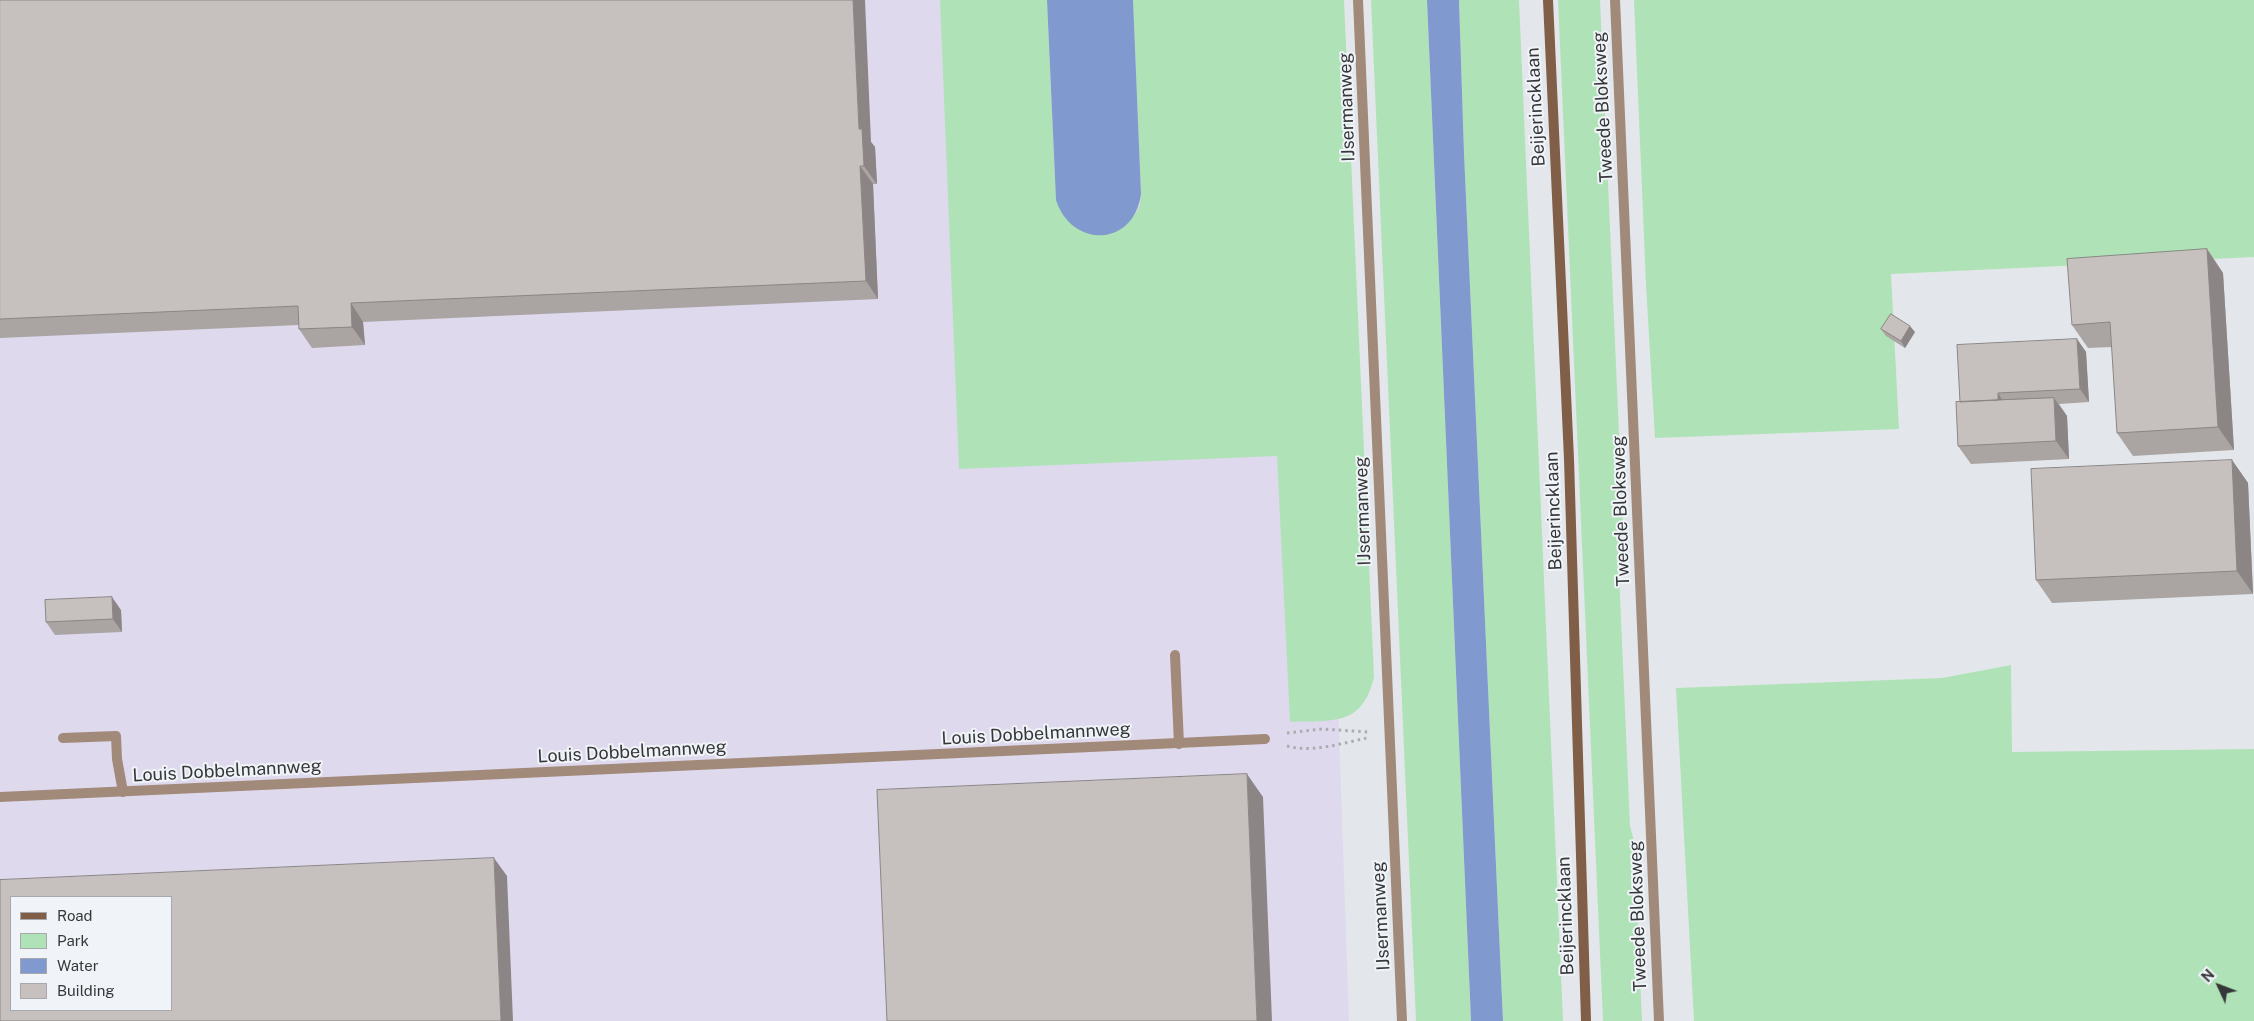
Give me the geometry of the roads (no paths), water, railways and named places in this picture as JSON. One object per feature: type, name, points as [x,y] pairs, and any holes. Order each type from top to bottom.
[{"type":"main road","name":"Beijerincklaan","points":[[1548,0],[1569,459],[1586,1021]]},
{"type":"street","name":"IJsermanweg","points":[[1358,0],[1402,1021]]},
{"type":"street","name":"Tweede Bloksweg","points":[[1615,0],[1658,1021]]},
{"type":"street","points":[[1175,655],[1178,744]]},
{"type":"street","points":[[63,738],[116,736],[117,759],[124,792]]},
{"type":"street","name":"Louis Dobbelmannweg","points":[[0,797],[1265,739]]},
{"type":"water","points":[[1047,0],[1133,0],[1141,194],[1136,211],[1127,224],[1115,232],[1102,235],[1088,234],[1075,227],[1064,216],[1056,200]]},
{"type":"water","points":[[1427,0],[1459,0],[1464,153],[1503,1021],[1471,1021]]}]
